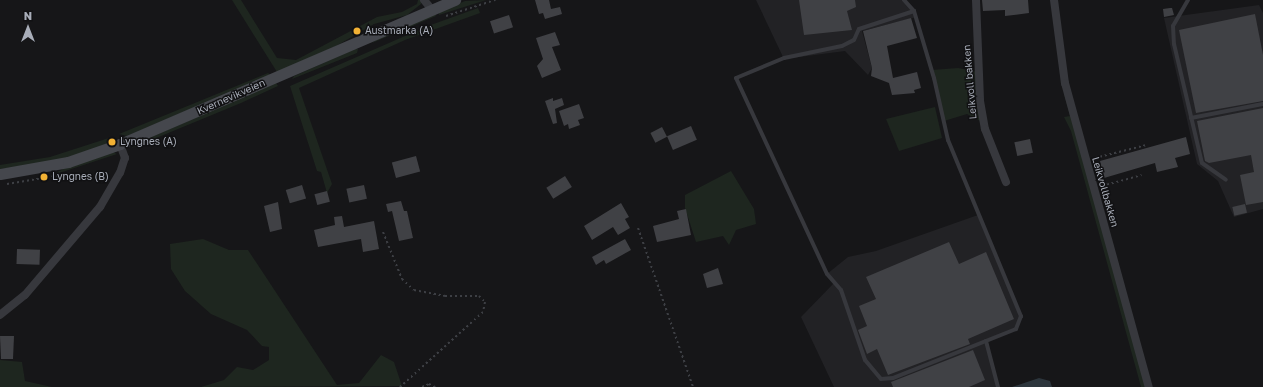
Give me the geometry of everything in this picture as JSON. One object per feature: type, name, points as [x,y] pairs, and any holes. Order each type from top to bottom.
[{"type":"main road","name":"Kvernevikveien","points":[[0,174],[68,162],[120,144],[455,0]]},
{"type":"street","points":[[424,0],[432,10]]},
{"type":"street","name":"Leikvoll bakken","points":[[976,0],[980,101],[985,129],[1006,182]]},
{"type":"street","name":"Leikvollbakken","points":[[1054,0],[1065,83],[1149,387]]},
{"type":"street","points":[[0,315],[25,295],[100,207],[120,173],[125,158],[120,144]]},
{"type":"lane","points":[[904,0],[914,11],[933,74],[948,140],[1021,316],[1016,329],[893,378],[881,379],[865,360],[841,290],[827,274],[736,78],[784,58],[842,46],[854,40],[860,29],[914,11]]},
{"type":"lane","points":[[1188,0],[1173,26],[1174,44],[1190,118],[1202,162],[1226,180]]},
{"type":"lane","points":[[1190,118],[1263,104]]},
{"type":"lane","points":[[986,341],[998,387]]},
{"type":"path","points":[[1086,160],[1146,145]]},
{"type":"path","points":[[1094,188],[1142,175]]},
{"type":"path","points":[[638,228],[693,387]]},
{"type":"path","points":[[383,232],[402,279],[414,290],[445,296],[479,296],[486,302],[483,312],[400,387]]},
{"type":"path","points":[[422,387],[429,384],[435,387]]},
{"type":"shaded area","points":[[232,0],[241,0],[277,58],[296,60],[377,17],[402,12],[417,4],[418,0],[421,0],[421,4],[407,15],[374,24],[336,46],[277,72]]},
{"type":"shaded area","points":[[486,0],[439,15],[439,12],[465,1]]},
{"type":"shaded area","points":[[756,0],[904,0],[917,17],[862,31],[872,68],[868,75],[845,51],[784,59]]},
{"type":"shaded area","points":[[1259,5],[1263,13],[1263,209],[1234,217],[1218,181],[1197,164],[1164,18]]},
{"type":"shaded area","points":[[478,8],[480,13],[405,40],[299,88],[332,184],[327,193],[321,172],[317,171],[290,86],[428,26]]},
{"type":"shaded area","points":[[435,13],[436,16],[372,43],[379,38]]},
{"type":"shaded area","points":[[358,49],[357,53],[292,79],[294,76]]},
{"type":"shaded area","points":[[958,68],[978,72],[984,123],[967,114],[944,121],[932,70]]},
{"type":"shaded area","points":[[268,73],[270,75],[127,136],[119,134]]},
{"type":"shaded area","points":[[276,83],[278,86],[241,103],[132,148],[135,144]]},
{"type":"shaded area","points":[[1068,93],[1149,387],[1141,387],[1071,131],[1064,117],[1070,116],[1064,94]]},
{"type":"shaded area","points":[[935,107],[942,138],[899,151],[886,119]]},
{"type":"shaded area","points":[[112,137],[110,143],[83,153],[50,162],[0,169],[0,165],[50,157]]},
{"type":"shaded area","points":[[113,152],[117,154],[50,176],[67,167]]},
{"type":"shaded area","points":[[731,171],[754,209],[756,224],[736,230],[729,245],[723,236],[696,242],[685,208],[685,195]]},
{"type":"shaded area","points":[[978,215],[1021,316],[1016,329],[986,341],[998,387],[834,387],[801,317],[834,283],[827,274],[848,257],[876,251]]},
{"type":"shaded area","points":[[203,239],[229,250],[248,250],[337,385],[359,383],[381,355],[394,362],[402,386],[201,387],[224,380],[237,367],[253,370],[269,360],[269,347],[262,346],[247,330],[211,314],[185,291],[171,269],[170,244]]},
{"type":"shaded area","points":[[0,360],[22,362],[25,381],[52,387],[0,387]]},
{"type":"shaded area","points":[[1039,378],[1050,381],[1052,387],[1012,387]]},
{"type":"building","points":[[535,0],[549,0],[551,9],[560,7],[562,14],[545,19],[543,13],[539,14]]},
{"type":"building","points":[[799,0],[855,0],[856,7],[847,11],[852,30],[804,35]]},
{"type":"building","points":[[982,0],[1028,0],[1029,13],[1005,16],[1005,10],[983,11]]},
{"type":"building","points":[[1172,8],[1174,15],[1164,17],[1163,9]]},
{"type":"building","points":[[1255,14],[1263,55],[1263,101],[1196,113],[1179,30]]},
{"type":"building","points":[[509,15],[513,27],[494,34],[490,21]]},
{"type":"building","points":[[911,18],[917,38],[887,46],[893,78],[917,72],[921,88],[914,90],[915,93],[892,95],[889,83],[871,76],[872,68],[863,31]]},
{"type":"building","points":[[555,32],[560,45],[552,47],[561,70],[542,78],[537,66],[543,59],[536,38]]},
{"type":"building","points":[[553,98],[553,101],[562,98],[564,105],[555,109],[557,123],[553,124],[545,101]]},
{"type":"building","points":[[579,104],[584,118],[578,120],[580,125],[569,129],[568,124],[564,126],[559,111]]},
{"type":"building","points":[[1263,108],[1263,202],[1246,205],[1240,175],[1254,172],[1251,155],[1209,163],[1205,161],[1197,121]]},
{"type":"building","points":[[691,126],[697,140],[673,150],[667,136]]},
{"type":"building","points":[[662,127],[667,137],[655,143],[650,133]]},
{"type":"building","points":[[1186,137],[1190,154],[1175,158],[1178,167],[1157,172],[1155,163],[1104,178],[1100,161]]},
{"type":"building","points":[[1030,139],[1033,153],[1017,156],[1014,142]]},
{"type":"building","points":[[416,156],[420,171],[396,178],[392,162]]},
{"type":"building","points":[[565,176],[572,187],[553,199],[546,188]]},
{"type":"building","points":[[302,185],[306,198],[290,203],[286,190]]},
{"type":"building","points":[[364,185],[367,199],[349,202],[346,189]]},
{"type":"building","points":[[327,191],[330,202],[317,205],[314,194]]},
{"type":"building","points":[[401,201],[404,211],[407,211],[413,238],[399,241],[392,211],[388,212],[386,204]]},
{"type":"building","points":[[278,202],[282,229],[270,232],[264,206]]},
{"type":"building","points":[[621,203],[629,217],[625,219],[630,228],[618,235],[613,227],[592,240],[584,226]]},
{"type":"building","points":[[1245,204],[1247,213],[1234,216],[1232,207]]},
{"type":"building","points":[[686,209],[691,235],[657,242],[653,226],[679,219],[677,211]]},
{"type":"building","points":[[342,216],[344,227],[374,221],[379,249],[363,252],[361,239],[318,247],[314,230],[335,225],[334,217]]},
{"type":"building","points":[[625,239],[631,250],[606,264],[604,260],[596,265],[592,257]]},
{"type":"building","points":[[949,242],[959,264],[986,252],[1014,319],[968,339],[970,344],[888,375],[877,349],[867,354],[858,330],[867,326],[859,306],[876,299],[866,277]]},
{"type":"building","points":[[17,249],[40,250],[39,265],[16,264]]},
{"type":"building","points":[[718,268],[723,284],[707,288],[703,274]]},
{"type":"building","points":[[0,336],[14,336],[13,359],[1,359]]},
{"type":"building","points":[[973,350],[985,380],[969,387],[893,387],[891,382]]},
{"type":"place","name":"Austmarka (A)","points":[[357,31]]},
{"type":"place","name":"Lyngnes (A)","points":[[112,142]]},
{"type":"place","name":"Lyngnes (B)","points":[[44,177]]}]
